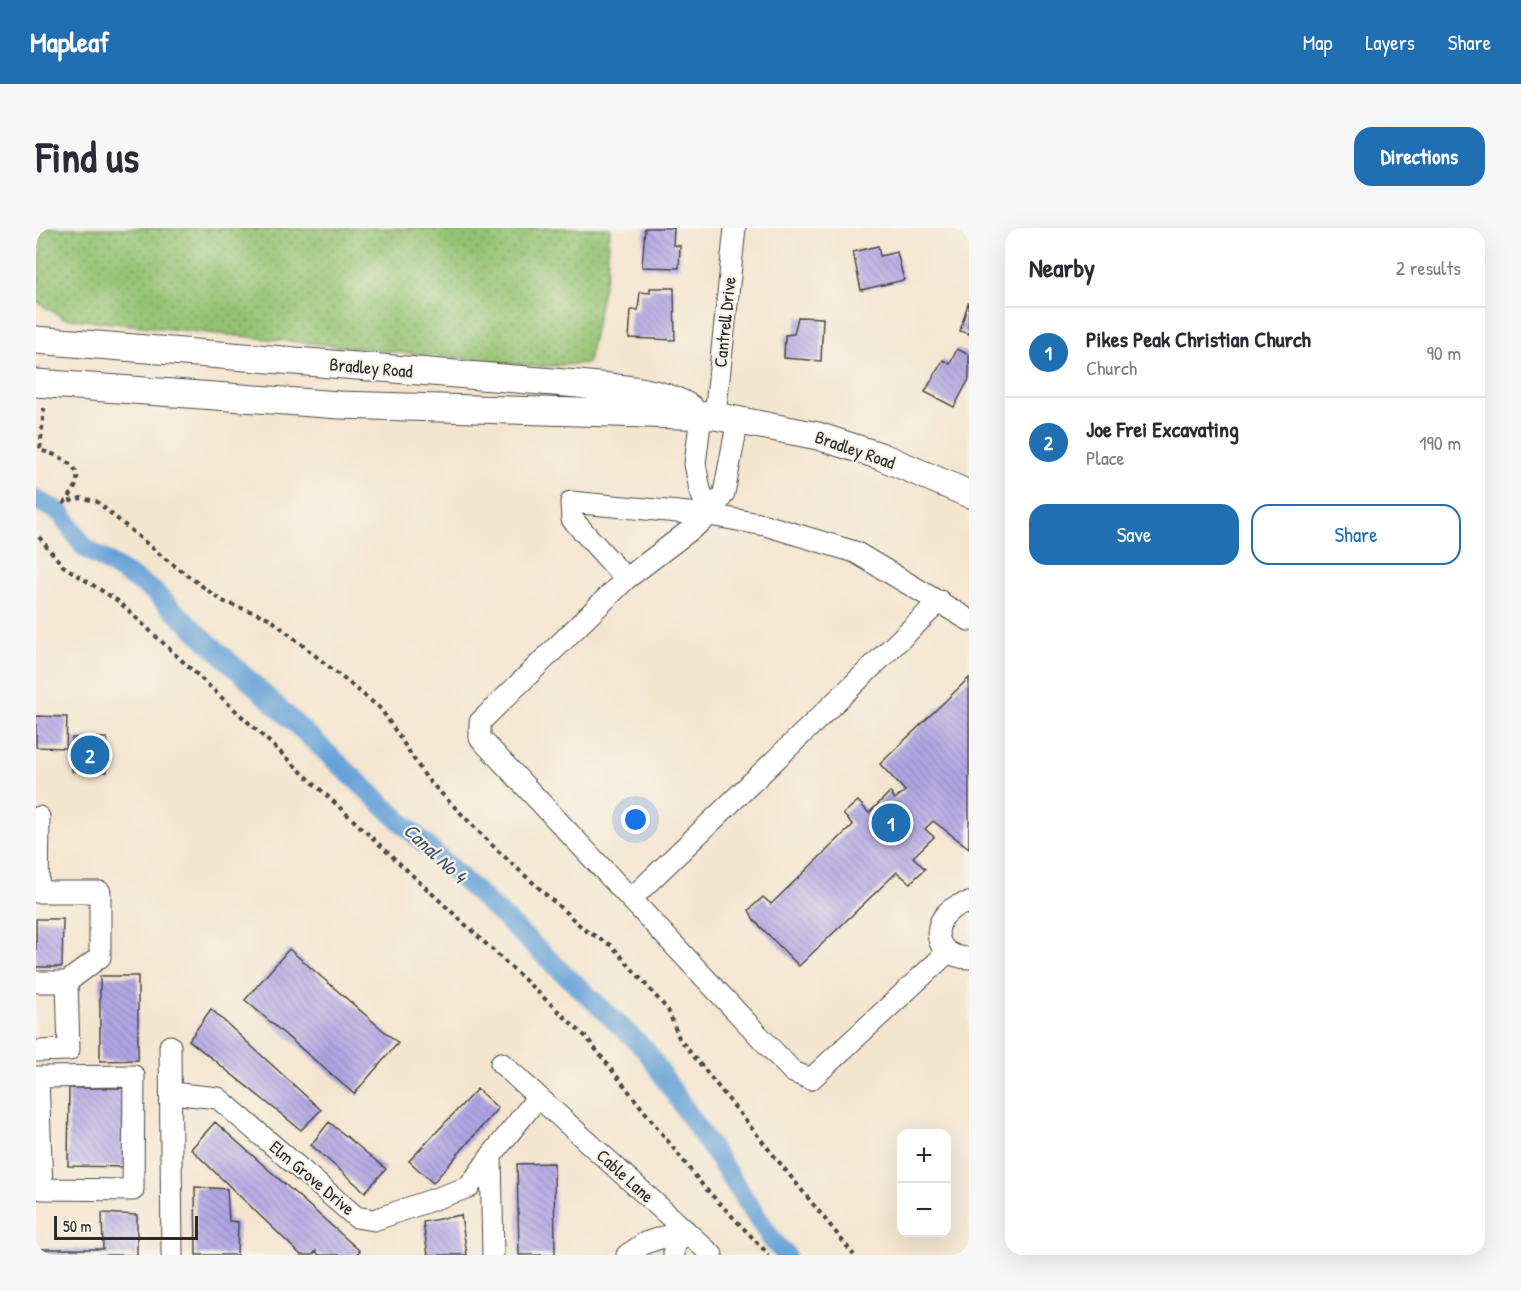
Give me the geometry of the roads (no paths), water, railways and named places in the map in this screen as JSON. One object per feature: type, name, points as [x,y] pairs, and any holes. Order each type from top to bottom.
[{"type":"main road","name":"Bradley Road","points":[[36,340],[578,384],[646,392],[718,417]]},
{"type":"main road","name":"Bradley Road","points":[[40,395],[718,417],[818,436],[880,456],[968,490]]},
{"type":"street","name":"Cantrell Drive","points":[[718,417],[735,228]]},
{"type":"street","points":[[710,514],[700,490],[695,464],[718,417]]},
{"type":"street","points":[[718,417],[724,493],[710,514],[626,579],[480,722],[480,738],[793,1072],[811,1079],[947,953]]},
{"type":"street","points":[[626,579],[572,519],[571,502],[710,514],[765,525],[855,552],[969,620]]},
{"type":"street","points":[[631,899],[940,601]]},
{"type":"street","points":[[36,982],[67,982],[100,957],[99,892],[37,892],[39,817]]},
{"type":"street","points":[[969,903],[958,904],[947,911],[940,921],[940,946],[947,953],[969,958]]},
{"type":"street","points":[[36,1051],[69,1050],[67,982]]},
{"type":"street","points":[[170,1046],[172,1255]]},
{"type":"street","name":"Cable Lane","points":[[501,1063],[712,1255]]},
{"type":"street","points":[[134,1076],[133,1190],[42,1189],[37,1077],[134,1076]]},
{"type":"street","name":"Elm Grove Drive","points":[[171,1093],[218,1098],[356,1217],[374,1220],[469,1187],[491,1156]]},
{"type":"street","points":[[492,1255],[491,1156],[538,1097]]},
{"type":"street","points":[[627,1255],[645,1243],[685,1230]]},
{"type":"street","points":[[674,1255],[674,1247],[685,1230]]},
{"type":"waterway","name":"Canal No 4","points":[[36,500],[60,512],[84,547],[153,591],[645,1049],[773,1241],[786,1255]]},
{"type":"place","name":"Joe Frei Excavating","points":[[90,755]]},
{"type":"place","name":"Pikes Peak Christian Church","points":[[891,823]]}]
